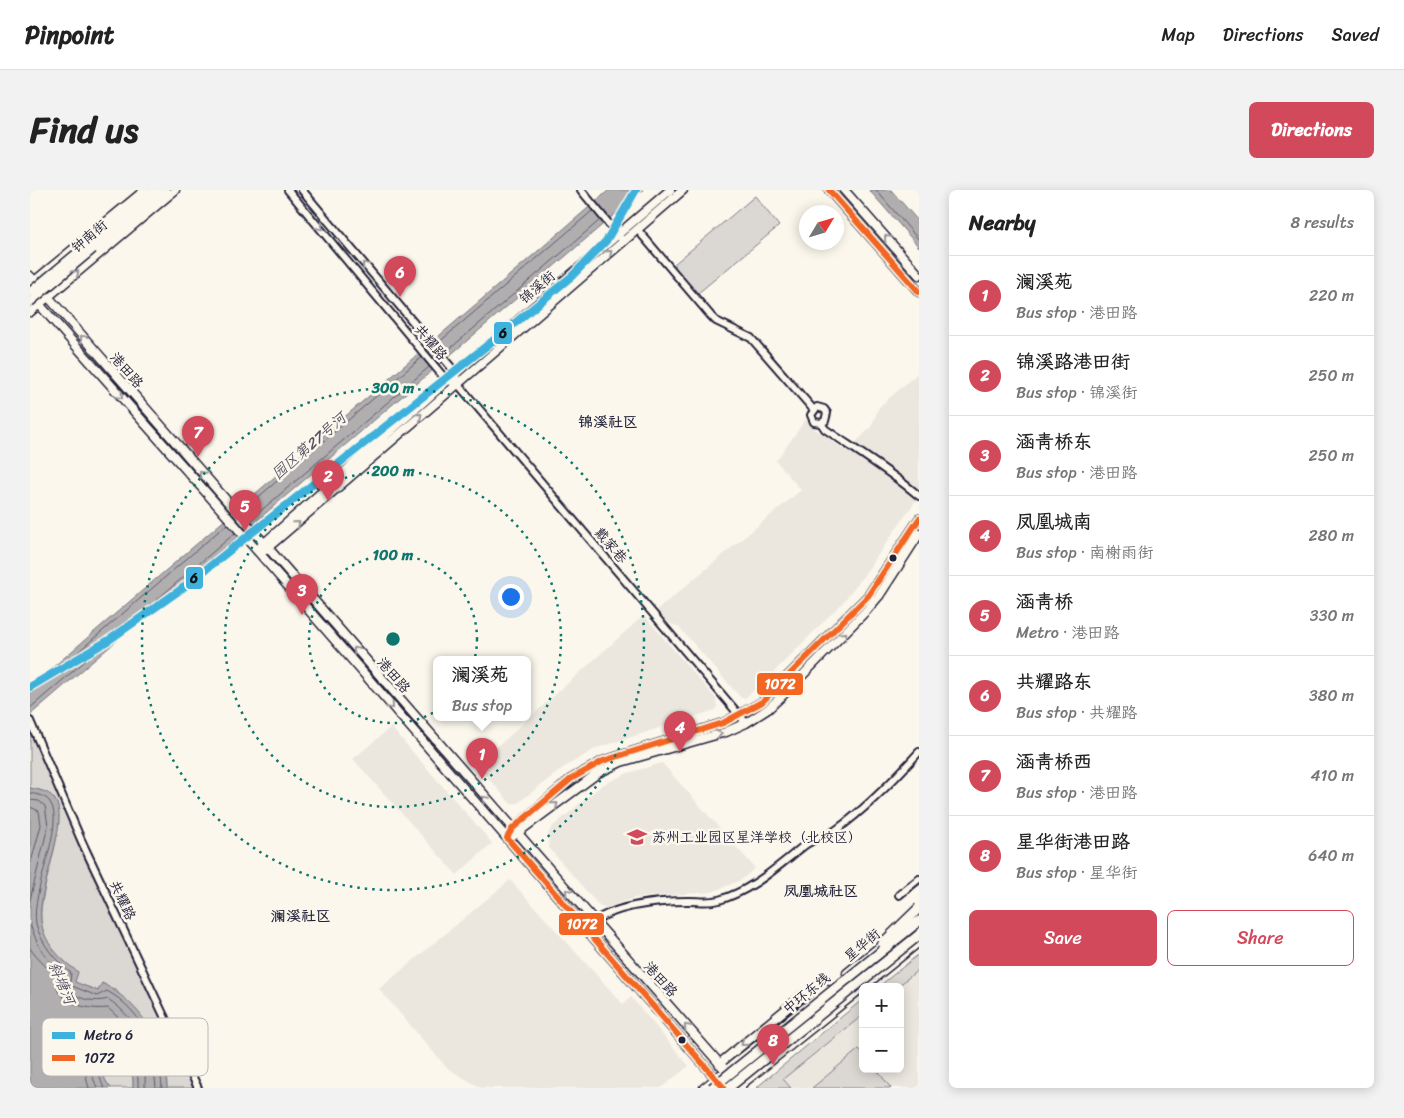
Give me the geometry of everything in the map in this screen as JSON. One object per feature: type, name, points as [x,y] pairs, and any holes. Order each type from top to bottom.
[{"type":"highway","points":[[848,978],[919,908]]},
{"type":"highway","name":"中环东线","points":[[712,1088],[919,921]]},
{"type":"highway","name":"中环东线","points":[[728,1088],[919,935]]},
{"type":"main road","points":[[31,281],[145,190]]},
{"type":"main road","name":"钟南街","points":[[30,302],[154,190]]},
{"type":"main road","name":"钟南街","points":[[30,293],[165,190]]},
{"type":"main road","points":[[30,312],[175,190]]},
{"type":"main road","name":"锦溪街","points":[[258,552],[457,383],[620,238],[670,190]]},
{"type":"main road","name":"锦溪街","points":[[265,546],[456,373],[620,238],[637,229],[683,190]]},
{"type":"main road","points":[[829,190],[919,292]]},
{"type":"main road","points":[[844,190],[919,275]]},
{"type":"main road","name":"港田路","points":[[31,281],[48,297],[739,1087]]},
{"type":"main road","name":"港田路","points":[[30,293],[227,516],[724,1088]]},
{"type":"main road","points":[[515,832],[572,779],[603,760],[723,723],[740,716],[777,690],[853,614],[888,568],[919,519]]},
{"type":"main road","points":[[507,838],[598,773],[620,762],[726,732],[746,723],[768,709],[851,628],[878,596],[919,534]]},
{"type":"main road","name":"星华街","points":[[704,1088],[919,914]]},
{"type":"main road","points":[[868,983],[919,942]]},
{"type":"main road","points":[[719,1064],[802,996],[827,989]]},
{"type":"main road","points":[[739,1087],[859,990]]},
{"type":"street","name":"共耀路","points":[[288,190],[447,381],[457,383],[456,373],[302,190]]},
{"type":"street","points":[[580,190],[620,238]]},
{"type":"street","points":[[637,229],[711,316],[751,338],[814,409]]},
{"type":"street","name":"戴家巷","points":[[457,383],[746,723]]},
{"type":"street","points":[[821,424],[827,418],[826,411],[820,407],[814,409],[811,415],[812,420],[821,424],[825,429],[873,462],[893,473],[919,496]]},
{"type":"street","name":"共耀路","points":[[31,723],[82,842],[165,1018]]},
{"type":"street","points":[[594,922],[607,913],[627,907],[671,902],[708,902],[735,894],[764,877],[808,843],[834,832],[875,797],[919,752]]},
{"type":"street","points":[[899,895],[919,879]]},
{"type":"street","name":"共耀路","points":[[192,1076],[198,1088]]},
{"type":"shaded area","points":[[755,196],[779,226],[697,294],[673,265]]},
{"type":"shaded area","points":[[919,372],[919,496],[843,602],[767,679],[745,698],[741,698],[678,626],[667,623],[657,610],[801,490],[776,461],[806,419],[815,429],[847,451],[871,427],[879,407]]},
{"type":"shaded area","points":[[644,615],[716,699],[717,707],[715,710],[597,748],[563,768],[518,803],[511,804],[477,765],[526,721],[531,721],[531,716]]},
{"type":"shaded area","points":[[30,727],[164,1018],[135,1018],[117,991],[102,983],[98,991],[74,982],[78,972],[59,956],[49,943],[42,928],[41,907],[57,838],[58,809],[54,799],[49,794],[30,788]]},
{"type":"shaded area","points":[[391,727],[492,843],[457,875],[353,759]]},
{"type":"shaded area","name":"苏州工业园区星洋学校（北校区）","points":[[662,763],[755,868],[741,880],[712,892],[634,898],[607,908],[600,907],[549,848],[548,834],[552,827],[602,785],[628,773]]},
{"type":"shaded area","points":[[510,880],[623,1004],[631,997],[689,1066],[661,1088],[481,1088],[447,1068],[379,989]]},
{"type":"shaded area","points":[[919,954],[919,969],[902,983],[883,983]]},
{"type":"shaded area","points":[[919,969],[919,1088],[791,1088],[783,1079],[859,1018],[859,1073],[904,1073],[904,983],[902,983]]},
{"type":"shaded area","points":[[859,1002],[859,1018],[783,1079],[791,1088],[756,1088]]},
{"type":"shaded area","points":[[859,1049],[859,1073],[879,1073],[891,1088],[812,1088]]},
{"type":"shaded area","points":[[133,1076],[133,1088],[111,1088],[104,1077]]},
{"type":"shaded area","points":[[166,1076],[190,1076],[196,1088],[167,1088]]},
{"type":"water","points":[[609,190],[643,190],[30,715],[30,687]]},
{"type":"water","points":[[869,190],[891,190],[919,222],[919,247]]},
{"type":"water","name":"斜塘河","points":[[30,788],[43,791],[52,796],[58,808],[59,822],[41,907],[41,921],[49,943],[65,962],[78,972],[75,982],[98,991],[102,983],[129,1002],[143,1018],[42,1018],[42,1076],[104,1076],[111,1088],[30,1088]]},
{"type":"water","points":[[132,1076],[166,1076],[167,1088],[133,1088]]},
{"type":"metro line","name":"6","points":[[30,687],[109,640],[180,590],[509,328],[572,276],[606,241],[636,190]]},
{"type":"transit line","name":"1072","points":[[829,190],[919,292]]},
{"type":"transit line","name":"1072","points":[[724,1088],[507,838],[512,829],[571,779],[603,761],[723,723],[762,702],[868,596],[919,519]]},
{"type":"place","name":"共耀路东","points":[[400,297]]},
{"type":"place","name":"涵青桥西","points":[[198,457]]},
{"type":"place","name":"锦溪路港田街","points":[[328,501]]},
{"type":"place","name":"涵青桥","points":[[245,531]]},
{"type":"place","name":"涵青桥东","points":[[302,615]]},
{"type":"place","name":"凤凰城南","points":[[680,752]]},
{"type":"place","name":"澜溪苑","points":[[482,779]]},
{"type":"place","name":"苏州工业园区星洋学校（北校区）","points":[[637,837]]},
{"type":"place","name":"星华街港田路","points":[[773,1065]]},
{"type":"district","name":"锦溪社区","points":[[608,422]]},
{"type":"district","name":"凤凰城社区","points":[[821,891]]},
{"type":"district","name":"澜溪社区","points":[[301,916]]},
{"type":"water label","name":"园区第27号河","points":[[309,446]]}]
